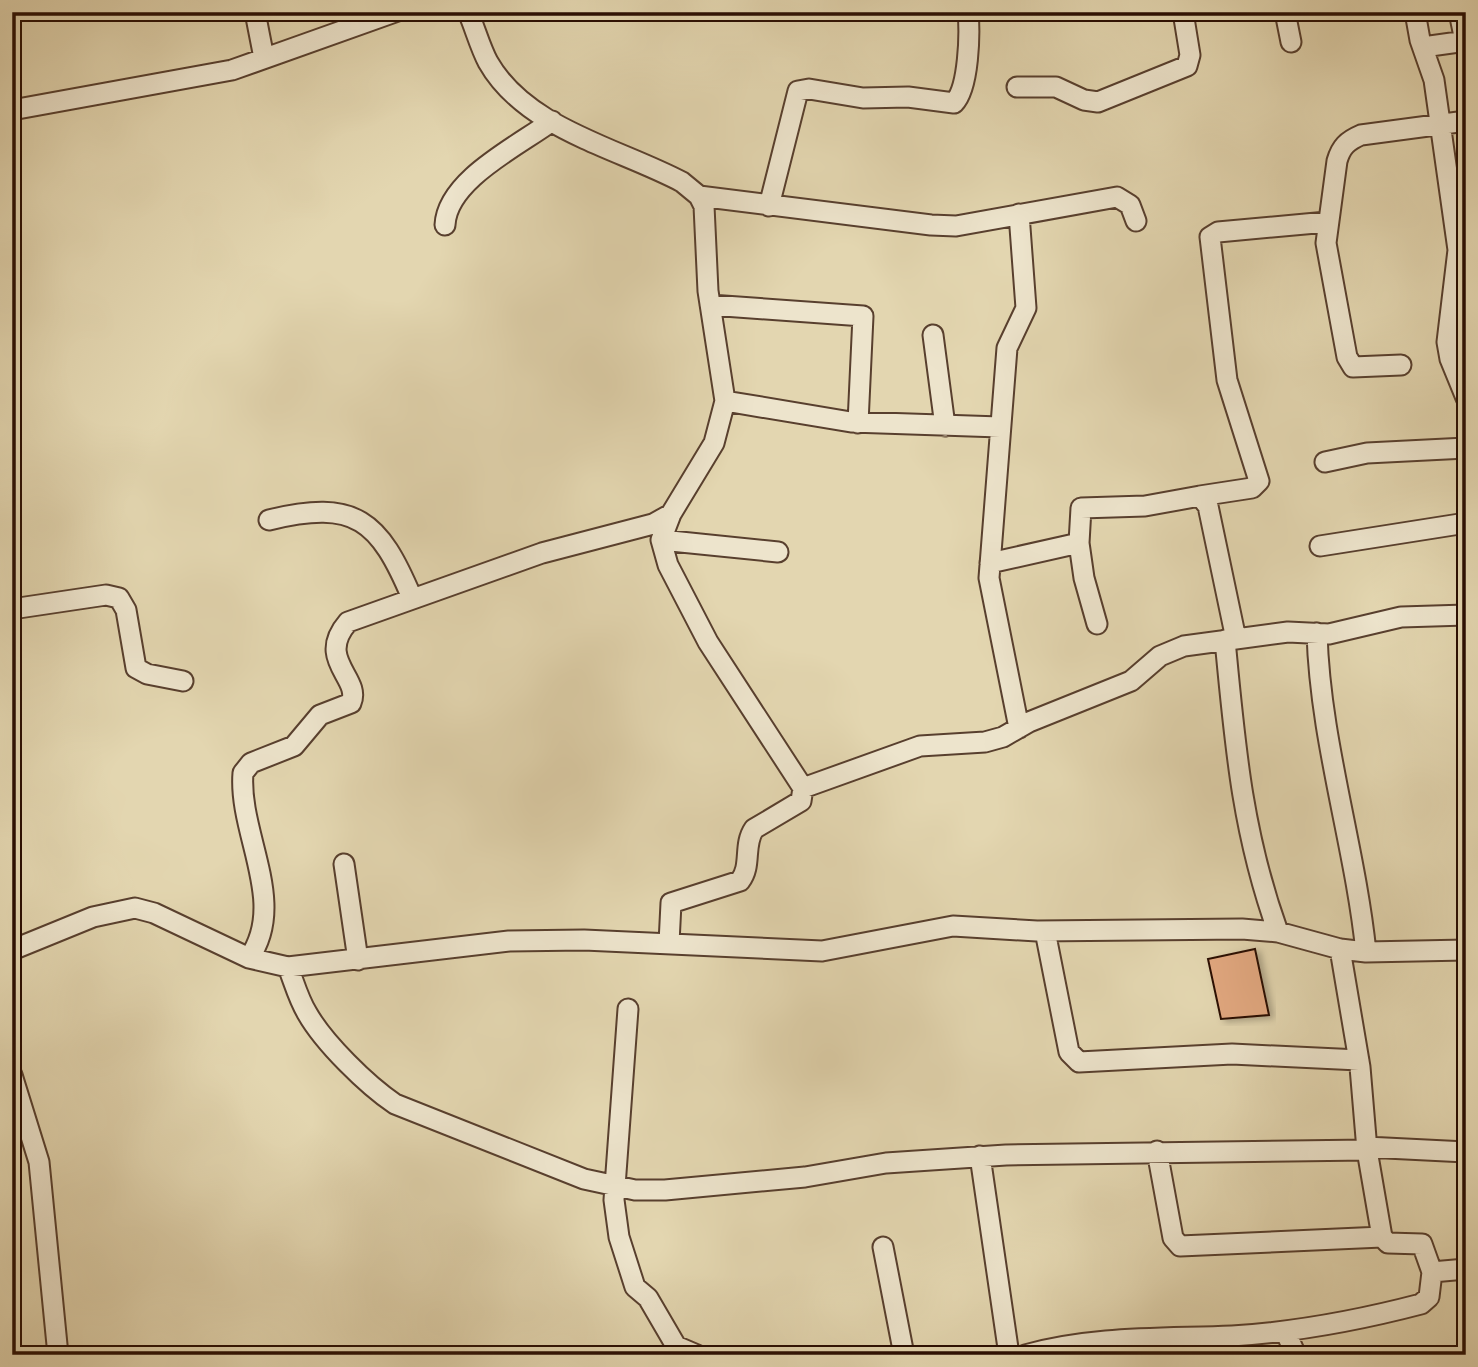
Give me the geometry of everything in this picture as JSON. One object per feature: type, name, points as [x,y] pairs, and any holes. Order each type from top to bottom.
[{"type":"street","points":[[255,12],[264,58]]},
{"type":"street","points":[[12,110],[232,70],[353,18],[395,12]]},
{"type":"street","points":[[468,12],[488,62],[515,96],[552,121],[682,181],[699,197],[705,217],[710,305],[725,382],[725,401],[714,443],[671,514],[661,540],[668,565],[708,642],[803,788],[801,801],[754,830],[749,837],[744,875],[740,881],[671,904],[669,943]]},
{"type":"street","points":[[769,206],[798,91],[809,89],[863,98],[908,97],[954,103],[960,97],[968,55],[968,12]]},
{"type":"street","points":[[1017,87],[1056,87],[1084,100],[1098,102],[1187,66],[1190,55],[1183,12]]},
{"type":"street","points":[[1286,12],[1292,42]]},
{"type":"street","points":[[1415,12],[1423,47],[1433,72],[1458,259],[1447,342],[1450,359],[1466,398]]},
{"type":"street","points":[[1423,47],[1465,41],[1459,12]]},
{"type":"street","points":[[445,225],[446,212],[462,186],[552,121]]},
{"type":"street","points":[[1401,365],[1359,367],[1350,363],[1328,265],[1327,222],[1340,149],[1349,140],[1361,135],[1466,121]]},
{"type":"street","points":[[699,197],[956,226],[1117,197],[1130,205],[1136,221]]},
{"type":"street","points":[[1019,214],[1026,308],[1007,348],[990,563],[991,598],[1019,728]]},
{"type":"street","points":[[1097,624],[1084,578],[1079,543],[1081,508],[1144,506],[1252,488],[1259,481],[1227,380],[1210,237],[1218,232],[1327,222]]},
{"type":"street","points":[[710,305],[863,316],[858,423]]},
{"type":"street","points":[[933,335],[945,426]]},
{"type":"street","points":[[725,401],[858,423],[1000,427]]},
{"type":"street","points":[[1325,463],[1367,453],[1466,448]]},
{"type":"street","points":[[1200,496],[1208,506],[1231,640],[1238,768],[1250,844],[1278,932]]},
{"type":"street","points":[[269,520],[316,511],[353,517],[385,541],[412,598]]},
{"type":"street","points":[[249,958],[260,942],[264,909],[243,773],[251,763],[294,746],[320,715],[351,703],[352,692],[338,661],[336,646],[339,633],[348,622],[587,539],[653,524],[671,514]]},
{"type":"street","points":[[1320,546],[1466,523]]},
{"type":"street","points":[[661,540],[778,552]]},
{"type":"street","points":[[990,563],[1079,543]]},
{"type":"street","points":[[12,609],[106,595],[119,598],[125,610],[136,668],[147,674],[183,681]]},
{"type":"street","points":[[803,788],[908,750],[995,740],[1131,681],[1170,650],[1288,632],[1317,634],[1347,631],[1401,617],[1466,615]]},
{"type":"street","points":[[1317,634],[1321,696],[1358,884],[1366,952]]},
{"type":"street","points":[[344,864],[358,960]]},
{"type":"street","points":[[12,950],[93,917],[135,908],[154,913],[249,958],[288,967],[509,941],[669,943],[803,952],[836,949],[953,926],[1045,931],[1242,929],[1278,932],[1340,949],[1366,952],[1466,950]]},
{"type":"street","points":[[1045,931],[1069,1052],[1079,1062],[1232,1054],[1359,1060]]},
{"type":"street","points":[[1025,1355],[1064,1344],[1112,1338],[1285,1331],[1421,1304],[1429,1297],[1432,1272],[1422,1244],[1388,1242],[1382,1237],[1366,1148],[1359,1060],[1340,949]]},
{"type":"street","points":[[288,967],[301,1002],[313,1022],[379,1093],[396,1104],[571,1174],[615,1187],[665,1190],[805,1177],[886,1163],[980,1156],[1366,1148],[1466,1152]]},
{"type":"street","points":[[628,1009],[615,1187],[616,1218],[633,1282],[648,1297],[676,1346],[697,1355]]},
{"type":"street","points":[[12,1075],[39,1162],[58,1355]]},
{"type":"street","points":[[1157,1151],[1174,1238],[1180,1245],[1382,1237]]},
{"type":"street","points":[[980,1156],[1010,1355]]},
{"type":"street","points":[[883,1247],[904,1355]]},
{"type":"street","points":[[1432,1272],[1466,1269]]},
{"type":"street","points":[[1285,1331],[1296,1355]]},
{"type":"building","points":[[1255,949],[1269,1015],[1221,1019],[1208,959]]}]
